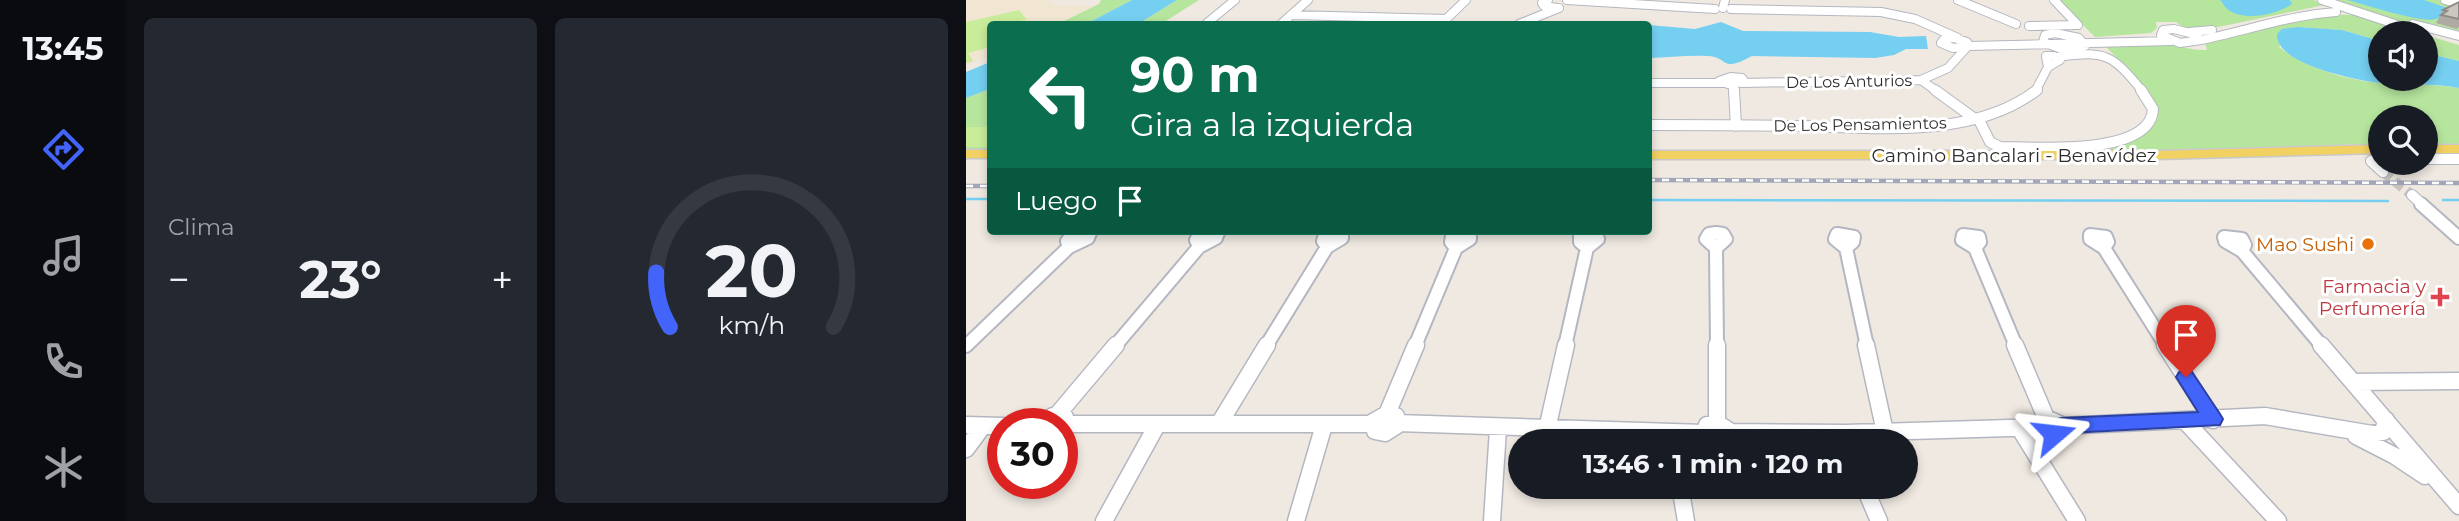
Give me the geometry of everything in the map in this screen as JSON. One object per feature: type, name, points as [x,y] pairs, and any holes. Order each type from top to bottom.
[{"type":"main road","name":"Camino Bancalari - Benavídez","points":[[1652,155],[2159,155],[2368,149]]},
{"type":"main road","points":[[2438,149],[2459,149]]},
{"type":"main road","points":[[966,154],[987,154]]},
{"type":"street","points":[[1210,21],[1235,0]]},
{"type":"street","points":[[1284,21],[1308,0]]},
{"type":"street","points":[[1444,21],[1466,0]]},
{"type":"street","points":[[1881,12],[1885,0]]},
{"type":"street","points":[[1958,0],[2016,24],[2020,29],[2029,26],[2078,25],[2054,0]]},
{"type":"street","points":[[2445,0],[2459,4]]},
{"type":"street","points":[[1521,21],[1544,1],[1546,8],[1564,4],[1610,4],[1753,11],[1881,12],[1914,19],[1943,39],[1959,59]]},
{"type":"street","points":[[2321,2],[2336,12]]},
{"type":"street","points":[[2082,41],[2140,37],[2161,29],[2188,31],[2229,28],[2321,2],[2383,21]]},
{"type":"street","points":[[1525,21],[1564,4]]},
{"type":"street","points":[[1943,39],[1965,43],[2082,41],[2201,44],[2307,14],[2336,12],[2378,21]]},
{"type":"street","points":[[2358,13],[2459,36]]},
{"type":"street","points":[[1291,15],[1366,15],[1432,21]]},
{"type":"street","points":[[2170,22],[2188,31],[2201,44]]},
{"type":"street","points":[[2161,29],[2175,42],[2191,51]]},
{"type":"street","points":[[2438,37],[2459,43]]},
{"type":"street","points":[[1943,39],[1965,43]]},
{"type":"street","points":[[1959,59],[1965,43]]},
{"type":"street","points":[[1921,80],[1976,119],[1990,142],[2000,147],[2098,145],[2129,137],[2147,126],[2152,116],[2152,104],[2110,58],[2100,54],[2057,57],[2060,60],[2048,68]]},
{"type":"street","name":"De Los Anturios","points":[[1738,82],[1921,80],[1945,72],[1959,59]]},
{"type":"street","name":"De Los Pensamientos","points":[[1652,125],[1910,126],[1976,119],[2025,101],[2047,78],[2048,68]]},
{"type":"street","points":[[1652,83],[1738,82],[1736,125]]},
{"type":"street","points":[[2438,159],[2459,159]]},
{"type":"street","points":[[2417,195],[2459,230]]},
{"type":"street","points":[[2417,195],[2459,238]]},
{"type":"street","points":[[966,345],[1069,247]]},
{"type":"street","points":[[1072,408],[1199,247]]},
{"type":"street","points":[[1219,424],[1327,247]]},
{"type":"street","points":[[1392,419],[1457,248]]},
{"type":"street","points":[[1547,429],[1587,248]]},
{"type":"street","points":[[1716,248],[1723,429]]},
{"type":"street","points":[[1846,248],[1884,429]]},
{"type":"street","points":[[1975,248],[2043,423],[2054,434],[2059,432],[2061,426],[2284,417],[2376,434],[2383,432],[2386,420]]},
{"type":"street","points":[[2104,248],[2213,419]]},
{"type":"street","points":[[2242,251],[2440,487],[2459,506]]},
{"type":"street","points":[[2353,382],[2459,381]]},
{"type":"street","points":[[1078,423],[1324,425],[1372,424],[1379,417],[1508,429]]},
{"type":"street","points":[[2185,421],[2278,521]]},
{"type":"street","points":[[1918,431],[2020,429],[2043,423]]},
{"type":"street","points":[[966,425],[984,426]]},
{"type":"street","points":[[1104,521],[1157,425]]},
{"type":"street","points":[[1297,521],[1324,425]]},
{"type":"street","points":[[966,449],[984,426]]},
{"type":"street","points":[[1492,521],[1498,429]]},
{"type":"street","points":[[2020,429],[2077,521]]},
{"type":"street","points":[[2343,430],[2395,456],[2440,487]]},
{"type":"street","points":[[1682,499],[1686,521]]},
{"type":"street","points":[[1870,499],[1879,521]]},
{"type":"shaded area","points":[[966,0],[1049,0],[1054,5],[1095,6],[1062,21],[987,21],[987,57],[966,66]]},
{"type":"green space","points":[[1101,0],[1132,0],[1092,21],[1064,21],[1099,4]]},
{"type":"green space","points":[[1177,0],[1199,0],[1166,21],[1143,21]]},
{"type":"green space","points":[[2058,0],[2220,0],[2246,15],[2271,12],[2291,4],[2290,0],[2314,0],[2324,5],[2204,30],[2186,29],[2176,22],[2156,22],[2157,28],[2151,33],[2095,37]]},
{"type":"green space","points":[[2326,0],[2443,0],[2459,5],[2459,35],[2438,30],[2438,21],[2398,21]]},
{"type":"green space","points":[[1019,10],[1027,20],[987,21],[987,48],[968,53],[973,61],[966,63],[966,22]]},
{"type":"green space","points":[[2324,14],[2354,15],[2375,21],[2368,21],[2368,38],[2342,30],[2298,27],[2279,47],[2318,69],[2368,81],[2368,91],[2438,91],[2438,85],[2459,88],[2459,147],[2438,147],[2438,105],[2368,105],[2368,146],[2352,144],[2176,152],[2101,150],[2132,140],[2150,129],[2158,118],[2156,105],[2148,91],[2102,43],[2151,41],[2207,50],[2205,43]]},
{"type":"green space","points":[[2438,39],[2459,45],[2459,61],[2438,56]]},
{"type":"green space","points":[[987,90],[987,149],[966,149],[966,98]]},
{"type":"green space","points":[[966,127],[987,127],[987,147],[966,147]]},
{"type":"water","points":[[1132,0],[1177,0],[1143,21],[1092,21]]},
{"type":"water","points":[[2220,0],[2290,0],[2292,4],[2269,14],[2251,16],[2234,13]]},
{"type":"water","points":[[2347,0],[2424,0],[2450,9],[2438,18],[2429,20]]},
{"type":"water","points":[[1721,22],[1743,31],[1870,32],[1899,37],[1926,36],[1928,49],[1906,49],[1894,55],[1875,58],[1752,56],[1734,64],[1706,56],[1652,58],[1652,25],[1695,29]]},
{"type":"water","points":[[2298,27],[2342,30],[2368,38],[2368,81],[2323,70],[2290,55],[2280,45],[2277,34],[2282,29]]},
{"type":"water","points":[[2438,56],[2459,61],[2459,88],[2438,86]]},
{"type":"water","points":[[987,63],[987,90],[966,98],[966,72]]},
{"type":"building","points":[[2459,2],[2459,19],[2441,15],[2447,11],[2443,10]]},
{"type":"waterway","points":[[966,199],[987,199]]},
{"type":"waterway","points":[[1652,200],[2388,201]]},
{"type":"waterway","points":[[2443,200],[2459,200]]},
{"type":"tunnel","points":[[2387,175],[2412,195]]},
{"type":"railway","points":[[1652,180],[2459,183]]},
{"type":"railway","points":[[966,186],[987,186]]},
{"type":"place","name":"Mao Sushi","points":[[2368,244]]},
{"type":"place","name":"Farmacia y Perfumería","points":[[2440,297]]},
{"type":"route","points":[[2054,434],[2061,430],[2061,426],[2213,419],[2186,377]]}]
